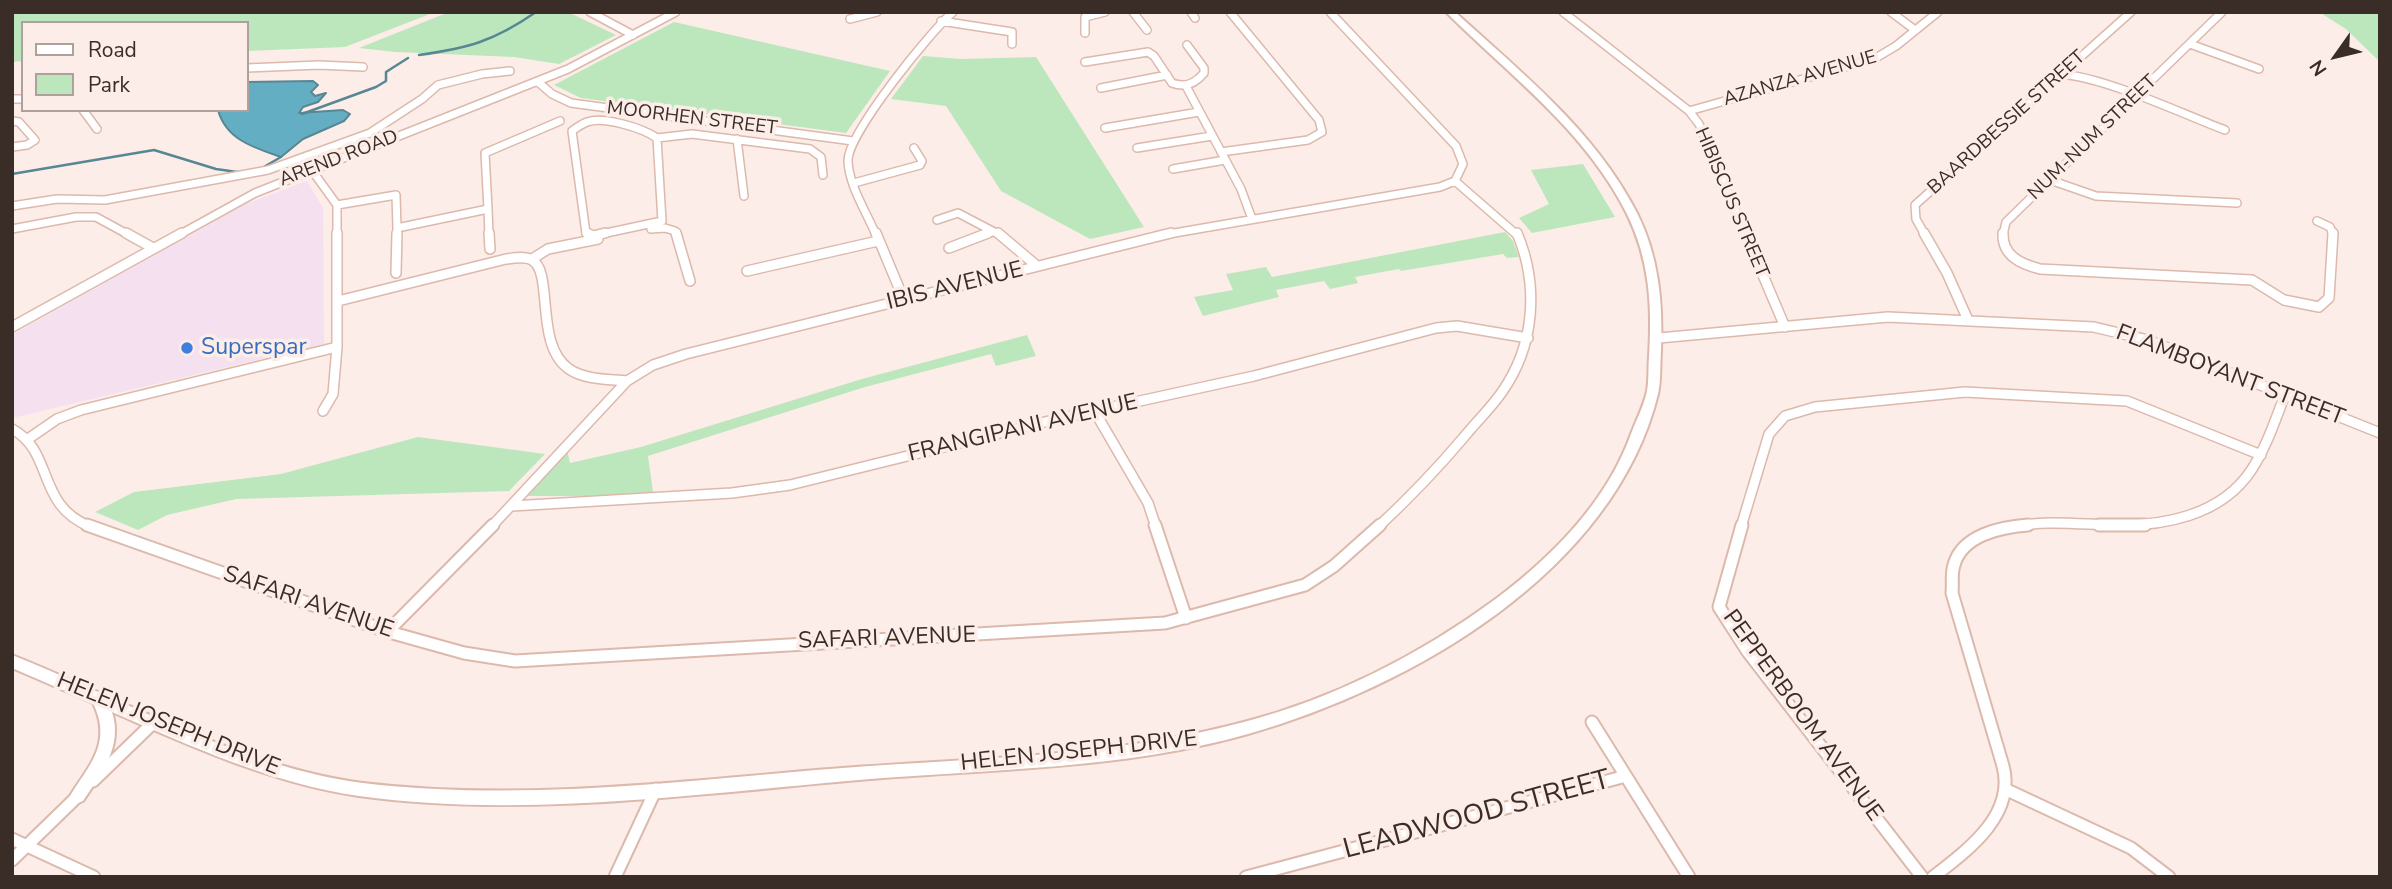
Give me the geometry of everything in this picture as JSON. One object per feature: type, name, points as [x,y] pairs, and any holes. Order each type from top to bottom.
[{"type":"street","points":[[590,12],[633,34]]},
{"type":"street","name":"AREND ROAD","points":[[12,327],[255,193],[538,82],[676,12]]},
{"type":"street","points":[[850,19],[877,12]]},
{"type":"street","points":[[1085,33],[1085,17],[1105,12]]},
{"type":"street","points":[[1133,12],[1147,30]]},
{"type":"street","points":[[1173,169],[1223,156],[1308,140],[1322,132],[1319,120],[1230,12]]},
{"type":"street","points":[[1330,12],[1456,146],[1463,169],[1455,181]]},
{"type":"street","name":"HELEN JOSEPH DRIVE","points":[[12,662],[153,723],[270,769],[358,789],[445,797],[533,796],[656,789],[1090,755],[1197,740],[1295,713],[1357,690],[1402,668],[1493,611],[1532,579],[1574,536],[1606,496],[1638,435],[1650,402],[1659,338],[1654,282],[1643,240],[1620,191],[1595,156],[1557,112],[1450,12]]},
{"type":"street","name":"HIBISCUS STREET","points":[[1563,12],[1689,111],[1702,131],[1738,222],[1785,327]]},
{"type":"street","points":[[1891,12],[1914,30]]},
{"type":"street","name":"AZANZA AVENUE","points":[[1689,111],[1874,59],[1888,52],[1938,12]]},
{"type":"street","name":"BAARDBESSIE STREET","points":[[1968,320],[1947,273],[1916,219],[1915,205],[2131,12]]},
{"type":"street","name":"NUM-NUM STREET","points":[[2222,12],[2006,222],[2001,233],[2011,258],[2028,266],[2245,279],[2258,282],[2274,295],[2295,304],[2323,306],[2329,298],[2333,231],[2318,221]]},
{"type":"street","points":[[904,300],[854,183],[848,159],[853,141],[941,21],[951,13]]},
{"type":"street","points":[[941,21],[1012,32],[1012,44]]},
{"type":"street","points":[[2190,44],[2259,69]]},
{"type":"street","points":[[1085,62],[1144,51],[1154,56],[1172,83],[1186,86],[1194,84],[1204,73],[1204,68],[1187,46]]},
{"type":"street","points":[[2072,64],[2082,72],[2117,85],[2123,91]]},
{"type":"street","points":[[248,68],[319,65],[363,67]]},
{"type":"street","points":[[12,206],[58,199],[105,200],[268,170],[370,133],[422,99],[438,85],[482,74],[510,71]]},
{"type":"street","points":[[2061,74],[2074,75],[2112,90],[2123,91],[2225,130]]},
{"type":"street","points":[[1101,88],[1167,75]]},
{"type":"street","name":"MOORHEN STREET","points":[[538,82],[552,94],[571,103],[853,141]]},
{"type":"street","points":[[1186,86],[1252,219]]},
{"type":"street","points":[[84,112],[97,129]]},
{"type":"street","points":[[1105,128],[1199,112]]},
{"type":"street","points":[[642,128],[654,115]]},
{"type":"street","points":[[12,121],[19,122],[34,140],[27,145],[12,147]]},
{"type":"street","points":[[490,249],[485,153],[559,121]]},
{"type":"street","points":[[657,138],[662,221],[588,235],[572,131],[587,122],[642,128],[657,138],[692,134],[817,152],[821,157],[823,175]]},
{"type":"street","points":[[1137,148],[1212,136]]},
{"type":"street","points":[[737,139],[744,196]]},
{"type":"street","points":[[854,183],[920,165],[922,161],[914,148]]},
{"type":"street","points":[[312,169],[337,205],[338,301],[334,394],[323,411]]},
{"type":"street","points":[[2050,180],[2096,196],[2237,203]]},
{"type":"street","name":"IBIS AVENUE","points":[[387,631],[512,506],[627,381],[653,365],[685,354],[1167,234],[1440,187],[1455,181]]},
{"type":"street","name":"SAFARI AVENUE","points":[[28,439],[54,497],[62,510],[77,520],[387,631],[462,653],[515,661],[1165,623],[1294,589],[1334,566],[1443,462],[1507,385],[1519,365],[1528,338],[1533,288],[1516,232],[1455,181]]},
{"type":"street","points":[[337,205],[396,195],[396,273]]},
{"type":"street","points":[[397,228],[488,209]]},
{"type":"street","points":[[937,220],[960,214],[1026,252],[1037,266]]},
{"type":"street","points":[[12,229],[76,217],[96,217],[153,248]]},
{"type":"street","points":[[338,301],[504,261],[532,259],[559,247],[665,228],[672,229],[678,235],[691,281]]},
{"type":"street","points":[[949,248],[992,232]]},
{"type":"street","points":[[747,271],[878,241]]},
{"type":"street","points":[[532,259],[537,261],[542,272],[548,342],[559,360],[580,374],[627,381]]},
{"type":"street","name":"FLAMBOYANT STREET","points":[[1659,338],[1888,317],[2094,327],[2129,334],[2380,433]]},
{"type":"street","name":"FRANGIPANI AVENUE","points":[[512,506],[769,489],[1254,376],[1436,328],[1457,326],[1528,338]]},
{"type":"street","points":[[12,429],[28,439],[57,419],[81,410],[337,347]]},
{"type":"street","name":"PEPPERBOOM AVENUE","points":[[1922,877],[1748,652],[1720,607],[1720,598],[1769,434],[1775,424],[1785,416],[1815,407],[1965,391],[2109,398],[2147,408],[2261,455]]},
{"type":"street","points":[[1933,877],[1986,828],[2000,810],[2007,790],[2003,766],[1952,593],[1952,563],[1958,552],[1972,538],[1997,530],[2045,524],[2134,526],[2219,503],[2231,494],[2261,455],[2285,395]]},
{"type":"street","points":[[1095,412],[1148,503],[1186,618]]},
{"type":"street","points":[[78,796],[104,756],[108,745],[107,713],[97,698]]},
{"type":"street","points":[[1592,722],[1689,877]]},
{"type":"street","points":[[12,860],[153,723]]},
{"type":"street","name":"LEADWOOD STREET","points":[[1246,877],[1626,776]]},
{"type":"street","points":[[615,877],[656,789]]},
{"type":"street","points":[[2007,790],[2131,848],[2169,877]]},
{"type":"street","points":[[12,839],[94,877]]},
{"type":"shaded area","points":[[307,181],[323,208],[324,344],[12,418],[12,335],[246,204]]},
{"type":"green space","points":[[12,12],[435,12],[345,47],[248,51],[248,21],[21,21],[21,61],[12,62]]},
{"type":"green space","points":[[449,12],[568,12],[616,35],[559,64],[514,57],[359,48]]},
{"type":"green space","points":[[2319,12],[2380,12],[2380,62],[2346,29]]},
{"type":"green space","points":[[674,22],[890,71],[846,133],[581,98],[554,85]]},
{"type":"green space","points":[[923,56],[961,59],[1036,57],[1144,227],[1090,239],[1001,191],[946,106],[891,99]]},
{"type":"green space","points":[[1583,164],[1615,217],[1532,233],[1519,218],[1549,204],[1531,170]]},
{"type":"green space","points":[[1505,232],[1513,241],[1519,257],[1507,258],[1503,254],[1401,271],[1399,269],[1355,277],[1358,283],[1330,289],[1324,281],[1276,290],[1279,297],[1203,316],[1194,297],[1233,290],[1226,274],[1266,267],[1272,277]]},
{"type":"green space","points":[[1027,335],[1036,356],[996,366],[991,354],[865,387],[648,456],[653,492],[527,496],[567,450],[570,463],[641,447],[862,379]]},
{"type":"green space","points":[[418,437],[545,454],[509,491],[236,499],[167,515],[138,530],[95,512],[134,492],[281,474]]},
{"type":"water","points":[[313,81],[318,85],[311,92],[315,96],[326,93],[318,102],[303,107],[299,113],[343,110],[350,114],[344,121],[303,139],[281,157],[235,136],[222,120],[219,112],[248,112],[248,82]]},
{"type":"waterway","points":[[419,55],[494,37],[536,12]]},
{"type":"waterway","points":[[302,114],[376,87],[386,81],[386,72],[408,58]]},
{"type":"waterway","points":[[12,174],[154,150],[216,169],[237,172]]},
{"type":"waterway","points":[[262,168],[281,157]]},
{"type":"place","name":"Superspar","points":[[187,348]]}]
